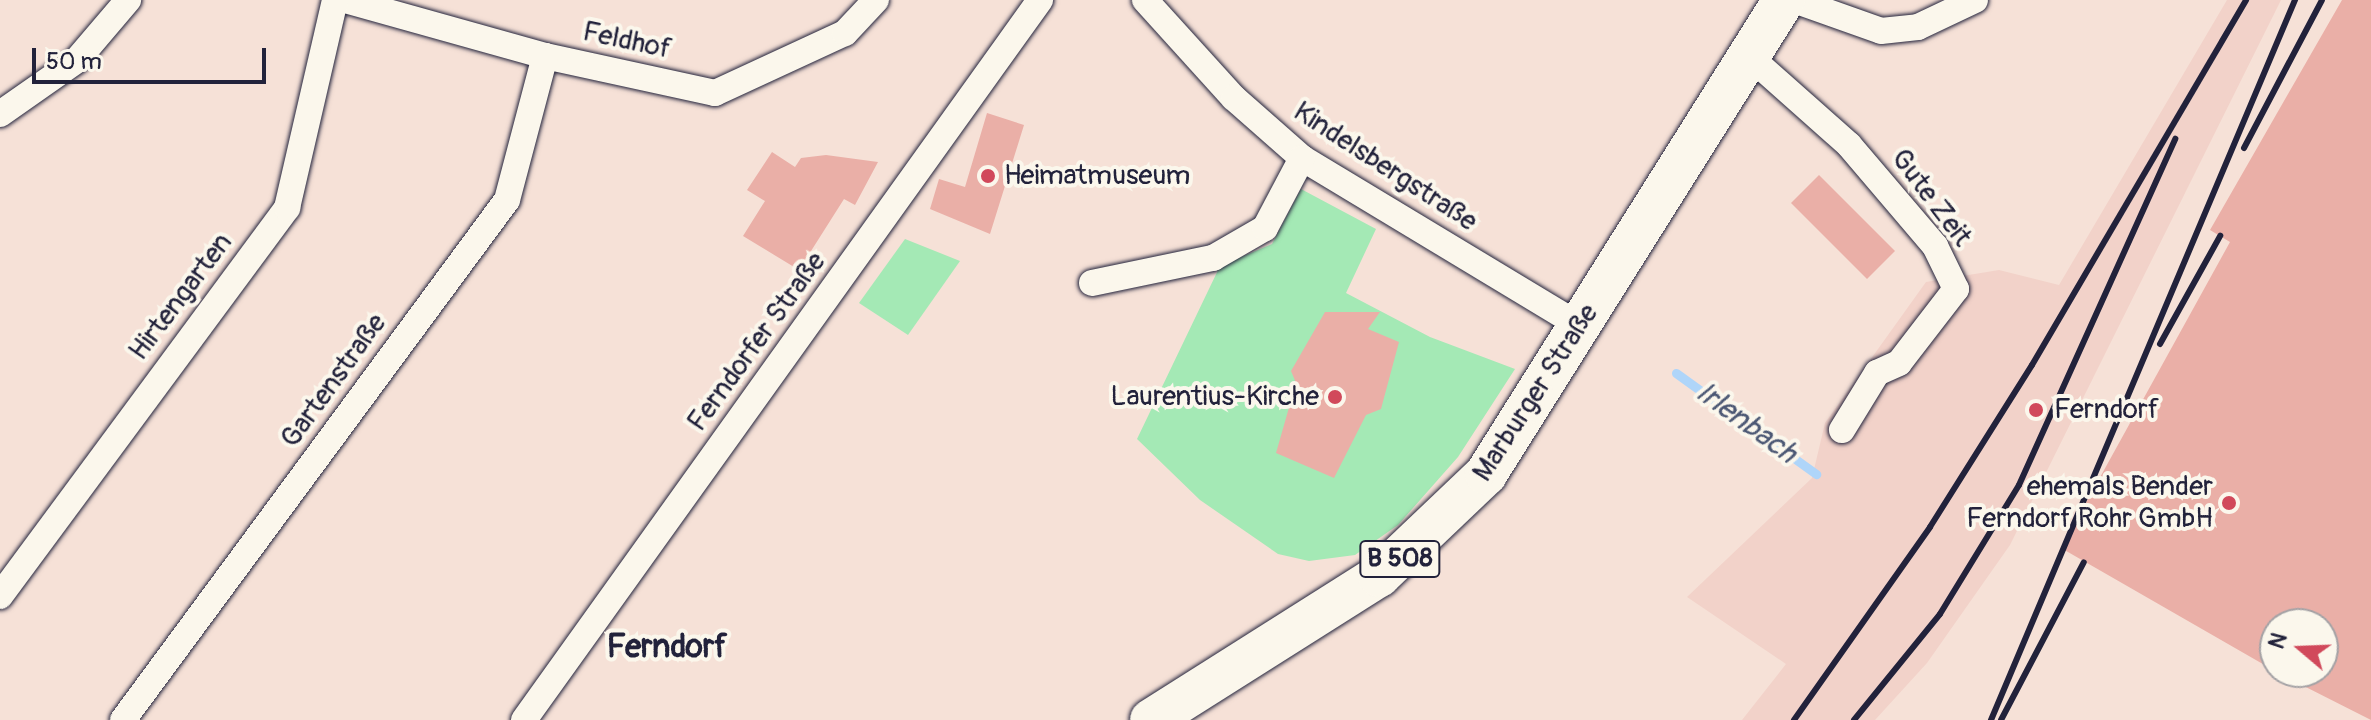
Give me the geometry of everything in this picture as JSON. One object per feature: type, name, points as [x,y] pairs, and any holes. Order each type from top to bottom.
[{"type":"main road","name":"Marburger Straße","points":[[1151,720],[1379,576],[1434,531],[1486,474],[1784,0]]},
{"type":"street","points":[[0,114],[77,60],[128,0]]},
{"type":"street","name":"Hirtengarten","points":[[0,596],[287,208],[335,0]]},
{"type":"street","name":"Feldhof","points":[[345,0],[545,56],[715,93],[845,33],[876,0]]},
{"type":"street","name":"Ferndorfer Straße","points":[[524,720],[1040,0]]},
{"type":"street","name":"Kindelsbergstraße","points":[[1145,0],[1234,98],[1302,158],[1580,326]]},
{"type":"street","points":[[1794,0],[1881,31],[1918,27],[1975,0]]},
{"type":"street","name":"Gartenstraße","points":[[123,720],[507,200],[545,56]]},
{"type":"street","name":"Gute Zeit","points":[[1750,57],[1849,145],[1935,246],[1956,289],[1899,363],[1877,373],[1842,430]]},
{"type":"street","points":[[1092,283],[1213,258],[1265,228],[1302,158]]},
{"type":"shaded area","points":[[2227,0],[2281,0],[2010,545],[1927,663],[1875,720],[1742,720],[1786,664],[1687,597],[1812,478],[1825,423],[1926,282],[1999,270],[2059,285]]},
{"type":"green space","points":[[1301,189],[1376,229],[1346,293],[1430,337],[1515,369],[1458,457],[1398,525],[1355,555],[1309,561],[1278,554],[1200,500],[1137,439],[1220,266],[1272,244]]},
{"type":"green space","points":[[905,239],[960,261],[908,335],[859,303]]},
{"type":"building","name":"ehemals Bender Ferndorf Rohr GmbH","points":[[2342,0],[2371,0],[2371,720],[2308,688],[2339,688],[2339,608],[2259,608],[2259,662],[2061,548],[2230,242],[2210,230]]},
{"type":"building","name":"Heimatmuseum","points":[[987,113],[1024,125],[990,234],[930,209],[939,179],[965,187]]},
{"type":"building","points":[[772,152],[795,167],[801,158],[826,155],[878,162],[855,205],[844,199],[799,270],[743,236],[765,201],[747,190]]},
{"type":"building","points":[[1819,175],[1895,251],[1867,279],[1791,203]]},
{"type":"building","name":"Laurentius-Kirche","points":[[1325,312],[1380,312],[1368,329],[1399,342],[1381,409],[1366,415],[1334,478],[1276,453],[1296,383],[1291,371]]},
{"type":"waterway","name":"Irlenbach","points":[[1676,373],[1816,474]]},
{"type":"railway","points":[[1794,720],[1930,527],[2032,365],[2246,0]]},
{"type":"railway","points":[[1991,720],[2295,0]]},
{"type":"railway","points":[[2244,148],[2322,0]]},
{"type":"railway","points":[[1854,720],[1940,614],[2019,485],[2175,139]]},
{"type":"railway","points":[[2160,344],[2220,236]]},
{"type":"railway","points":[[2001,720],[2084,562]]},
{"type":"place","name":"Heimatmuseum","points":[[988,176]]},
{"type":"place","name":"Laurentius-Kirche","points":[[1335,397]]},
{"type":"place","name":"Ferndorf","points":[[2036,410]]},
{"type":"place","name":"ehemals Bender Ferndorf Rohr GmbH","points":[[2229,503]]},
{"type":"district","name":"Ferndorf","points":[[667,647]]}]
